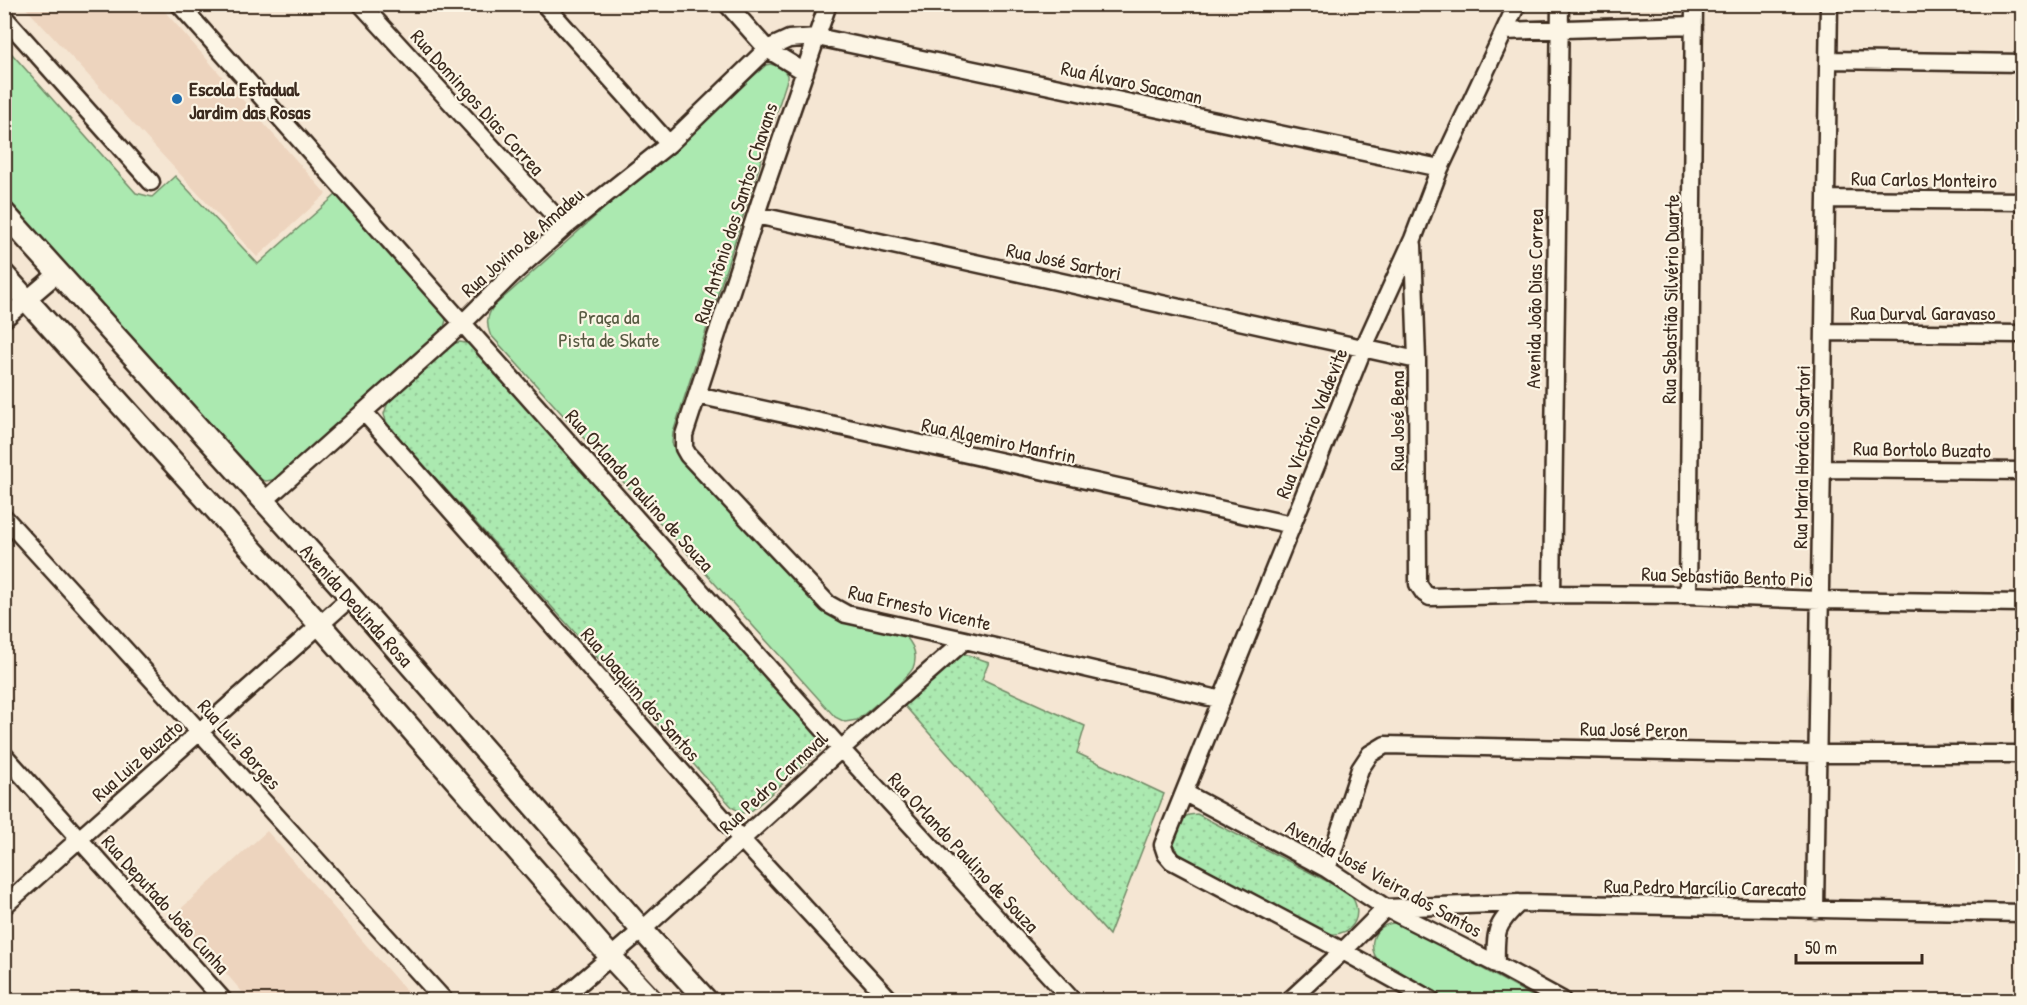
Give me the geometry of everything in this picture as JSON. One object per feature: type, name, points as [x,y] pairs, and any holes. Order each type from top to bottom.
[{"type":"street","name":"Rua Orlando Paulino de Souza","points":[[179,4],[841,748],[1072,1000]]},
{"type":"street","name":"Rua Domingos Dias Correa","points":[[361,4],[565,227]]},
{"type":"street","points":[[543,4],[669,144]]},
{"type":"street","points":[[727,4],[767,49],[805,72]]},
{"type":"street","name":"Rua Antônio dos Santos Chavans","points":[[684,435],[828,4]]},
{"type":"street","name":"Rua Victório Valdevite","points":[[1343,951],[1172,861],[1163,845],[1364,349],[1413,239],[1440,168],[1517,4]]},
{"type":"street","name":"Avenida João Dias Correa","points":[[1551,594],[1560,4]]},
{"type":"street","name":"Rua Sebastião Silvério Duarte","points":[[1688,595],[1694,4]]},
{"type":"street","name":"Rua Maria Horácio Sartori","points":[[1815,910],[1829,4]]},
{"type":"street","points":[[4,17],[151,183]]},
{"type":"street","points":[[1505,31],[1694,25]]},
{"type":"street","name":"Rua Jovino de Amadeu","points":[[264,501],[463,323],[510,276],[565,227],[669,144],[767,49],[789,39],[817,37]]},
{"type":"street","name":"Rua Álvaro Sacoman","points":[[817,37],[1440,168]]},
{"type":"street","points":[[1828,60],[2022,63]]},
{"type":"street","name":"Rua Carlos Monteiro","points":[[1826,199],[2022,201]]},
{"type":"street","name":"Avenida Deolinda Rosa","points":[[4,213],[351,597],[706,1000]]},
{"type":"street","name":"Rua José Sartori","points":[[756,215],[1416,360]]},
{"type":"street","name":"Rua José Bena","points":[[1413,239],[1418,584],[1430,597]]},
{"type":"street","points":[[4,319],[58,273]]},
{"type":"street","name":"Avenida Deolinda Rosa","points":[[4,274],[320,625],[651,1000]]},
{"type":"street","name":"Rua Durval Garavaso","points":[[1824,332],[2022,334]]},
{"type":"street","name":"Rua Algemiro Manfrin","points":[[697,395],[1292,525]]},
{"type":"street","name":"Rua Joaquim dos Santos","points":[[364,412],[742,840],[890,1000]]},
{"type":"street","name":"Rua Ernesto Vicente","points":[[684,435],[684,448],[688,455],[828,604],[846,614],[1222,700]]},
{"type":"street","name":"Rua Bortolo Buzato","points":[[1822,469],[2022,471]]},
{"type":"street","name":"Rua Luiz Borges","points":[[4,517],[444,1000]]},
{"type":"street","name":"Rua Sebastião Bento Pio","points":[[1430,597],[1551,594],[1688,595],[1820,600],[2022,603]]},
{"type":"street","name":"Rua Luiz Buzato","points":[[4,906],[351,597]]},
{"type":"street","name":"Rua Pedro Carnaval","points":[[560,1000],[642,930],[841,748],[965,640]]},
{"type":"street","name":"Rua José Peron","points":[[1327,869],[1360,769],[1370,754],[1385,745],[1817,753],[2022,754]]},
{"type":"street","name":"Rua Deputado João Cunha","points":[[4,755],[224,1000]]},
{"type":"street","name":"Avenida José Vieira dos Santos","points":[[1185,793],[1327,869],[1386,908],[1562,1000]]},
{"type":"street","points":[[1496,964],[1495,936],[1503,918],[1519,903]]},
{"type":"street","name":"Rua Pedro Marcílio Carecato","points":[[1386,908],[1519,903],[2022,913]]},
{"type":"street","points":[[1290,1000],[1386,908]]},
{"type":"street","points":[[1343,951],[1431,1000]]},
{"type":"shaded area","name":"Escola Estadual Jardim das Rosas","points":[[23,5],[159,5],[326,194],[257,257]]},
{"type":"shaded area","points":[[267,831],[414,1000],[249,1000],[175,914]]},
{"type":"green space","points":[[4,45],[136,193],[152,197],[175,176],[258,264],[337,194],[444,314],[446,320],[444,327],[278,479],[266,481],[255,479],[5,202]]},
{"type":"green space","name":"Praça da Pista de Skate","points":[[766,65],[782,67],[787,80],[673,433],[672,443],[678,455],[835,617],[898,632],[910,642],[915,662],[910,673],[857,720],[845,722],[835,717],[490,334],[488,326],[488,317],[493,307]]},
{"type":"green space","points":[[460,342],[471,344],[823,735],[820,751],[750,812],[743,813],[733,808],[387,424],[384,414],[388,402],[452,344]]},
{"type":"green space","points":[[962,653],[989,662],[982,679],[1085,726],[1077,753],[1164,794],[1109,935],[904,705]]},
{"type":"green space","points":[[1197,814],[1348,892],[1353,899],[1357,914],[1351,927],[1337,934],[1328,934],[1180,855],[1172,842],[1182,818]]},
{"type":"green space","points":[[1393,923],[1400,923],[1539,1000],[1448,1000],[1380,963],[1373,951],[1373,939],[1380,929]]},
{"type":"place","name":"Escola Estadual Jardim das Rosas","points":[[177,99]]}]
